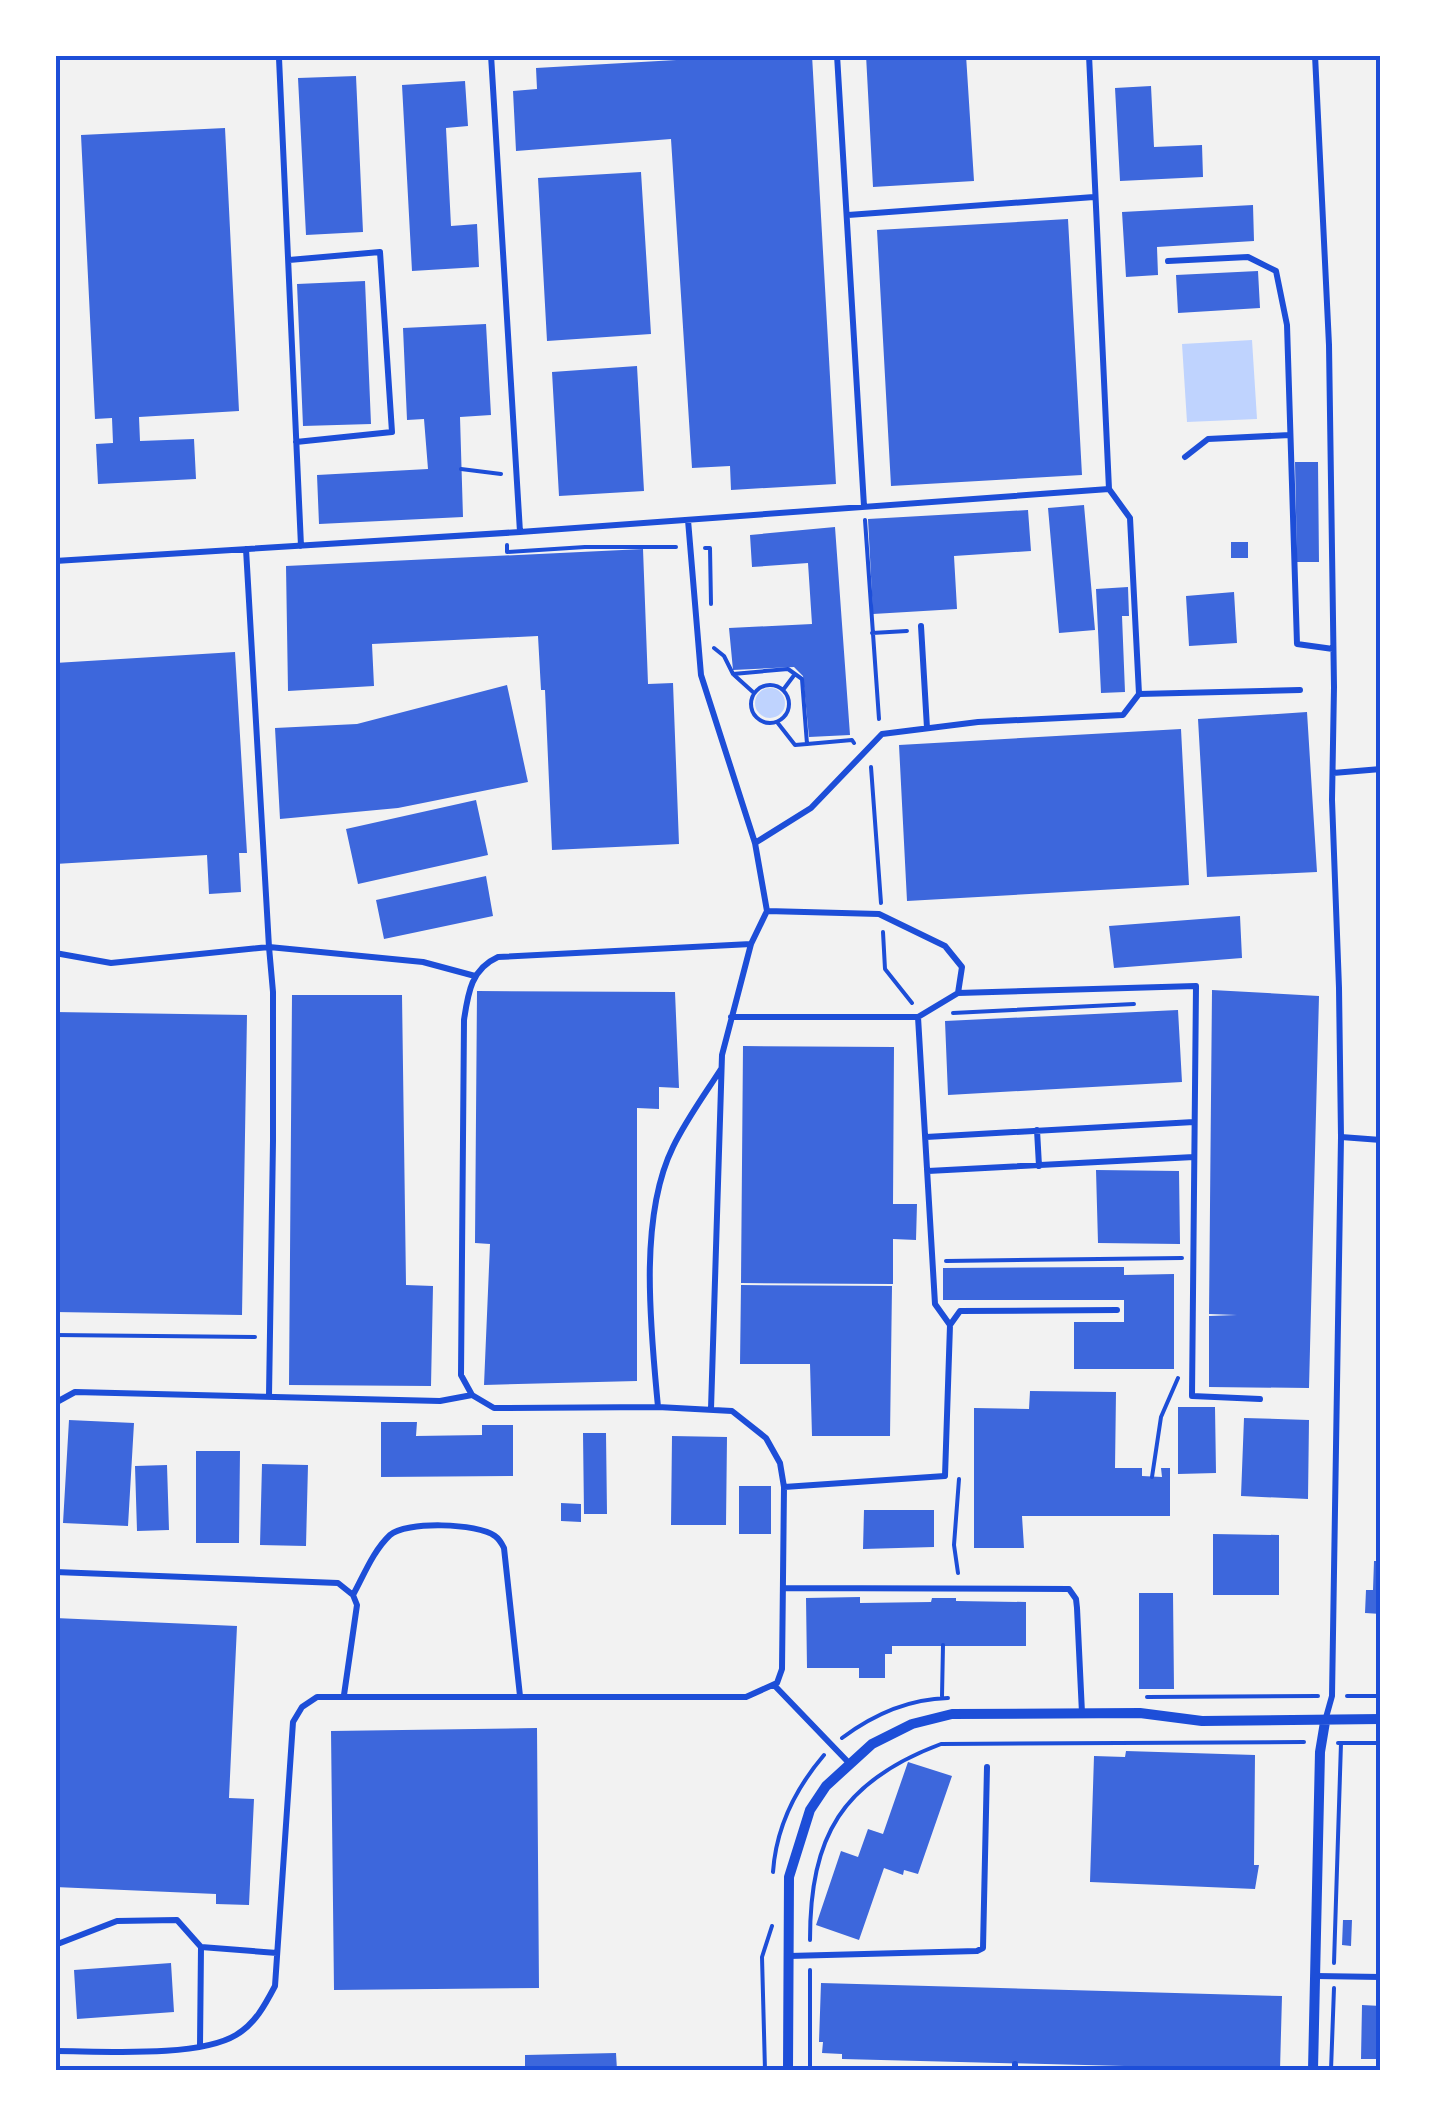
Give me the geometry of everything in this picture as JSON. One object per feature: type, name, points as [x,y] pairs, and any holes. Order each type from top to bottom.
[{"type":"street","points":[[788,2070],[789,1876],[793,1856],[810,1810],[826,1786],[891,1732],[952,1714],[1140,1712],[1202,1721],[1381,1719]]},
{"type":"street","points":[[1313,2070],[1320,1742],[1325,1722]]},
{"type":"lane","points":[[283,55],[279,58],[301,546]]},
{"type":"lane","points":[[491,55],[520,532]]},
{"type":"lane","points":[[838,55],[864,506]]},
{"type":"lane","points":[[755,843],[811,808],[882,734],[978,722],[1123,715],[1140,694],[1130,518],[1109,490],[1088,55]]},
{"type":"lane","points":[[1315,55],[1329,345],[1332,773],[1341,1138],[1332,1696],[1325,1722]]},
{"type":"lane","points":[[848,215],[1094,197]]},
{"type":"lane","points":[[288,260],[380,252],[392,432],[296,442]]},
{"type":"lane","points":[[1168,261],[1248,257],[1276,271],[1286,325],[1296,644],[1333,649]]},
{"type":"lane","points":[[1185,456],[1208,439],[1290,435]]},
{"type":"lane","points":[[55,561],[506,534],[1109,490]]},
{"type":"lane","points":[[688,520],[702,676],[755,843],[766,912],[750,944],[730,1017],[722,1068],[711,1409]]},
{"type":"lane","points":[[246,549],[273,1048],[269,1396]]},
{"type":"lane","points":[[921,626],[927,728]]},
{"type":"lane","points":[[1140,694],[1300,690]]},
{"type":"lane","points":[[1332,773],[1381,769]]},
{"type":"lane","points":[[766,912],[879,914],[945,946],[962,967],[958,992]]},
{"type":"lane","points":[[472,1396],[462,1375],[464,1020],[475,976],[485,963],[498,957],[750,944]]},
{"type":"lane","points":[[55,952],[111,963],[269,947],[423,962],[475,976]]},
{"type":"lane","points":[[730,1017],[918,1017],[958,992],[1196,986],[1192,1396],[1260,1398]]},
{"type":"lane","points":[[918,1017],[934,1304],[950,1325]]},
{"type":"lane","points":[[658,1407],[650,1326],[652,1229],[658,1196],[671,1149],[722,1068]]},
{"type":"lane","points":[[926,1137],[1194,1122]]},
{"type":"lane","points":[[1037,1130],[1039,1166]]},
{"type":"lane","points":[[1341,1138],[1381,1140]]},
{"type":"lane","points":[[928,1171],[1194,1156]]},
{"type":"lane","points":[[784,1487],[944,1476],[950,1325],[960,1310],[1117,1310]]},
{"type":"lane","points":[[55,1403],[76,1392],[440,1400],[472,1396],[494,1408],[658,1407],[732,1411],[766,1438],[780,1462],[784,1487],[782,1669],[774,1685],[746,1696],[317,1697],[302,1707],[293,1722],[275,1986],[256,2018],[238,2034],[200,2046],[55,2052]]},
{"type":"lane","points":[[353,1595],[392,1532],[414,1524],[482,1530],[497,1537],[504,1548],[520,1696]]},
{"type":"lane","points":[[55,1572],[338,1584],[353,1595],[356,1606],[344,1696]]},
{"type":"lane","points":[[783,1588],[1069,1589],[1077,1608],[1082,1713]]},
{"type":"lane","points":[[774,1685],[849,1763]]},
{"type":"lane","points":[[788,1956],[977,1952],[983,1948],[987,1767]]},
{"type":"lane","points":[[55,1945],[116,1921],[177,1920],[201,1947],[200,2046]]},
{"type":"lane","points":[[201,1947],[277,1953]]},
{"type":"lane","points":[[1314,1976],[1381,1977]]},
{"type":"path","points":[[461,469],[504,474]]},
{"type":"path","points":[[864,506],[880,718]]},
{"type":"path","points":[[506,534],[507,552],[585,547],[710,548],[710,612]]},
{"type":"path","points":[[871,634],[921,626]]},
{"type":"path","points":[[713,647],[724,656],[733,674],[754,693]]},
{"type":"path","points":[[733,674],[788,669],[802,679],[806,744],[795,745],[777,722]]},
{"type":"path","points":[[783,690],[795,674]]},
{"type":"path","points":[[768,684],[783,690],[790,704],[786,715],[766,724],[756,719],[750,709],[754,693],[768,684]]},
{"type":"path","points":[[942,1261],[1184,1258]]},
{"type":"path","points":[[55,1335],[270,1338]]},
{"type":"path","points":[[954,1507],[954,1545]]},
{"type":"path","points":[[942,1698],[943,1645]]},
{"type":"path","points":[[810,2070],[813,1882],[828,1835],[852,1798],[886,1768],[941,1744],[1381,1742]]},
{"type":"path","points":[[1331,2070],[1342,1743]]},
{"type":"water","points":[[1252,340],[1257,419],[1187,422],[1182,344]]},
{"type":"water","points":[[770,688],[781,692],[785,703],[781,714],[770,718],[759,714],[755,703],[759,692]]},
{"type":"building","points":[[812,55],[836,484],[731,490],[730,466],[692,468],[671,139],[516,151],[513,91],[537,89],[536,68]]},
{"type":"building","points":[[866,55],[966,55],[974,181],[873,187]]},
{"type":"building","points":[[356,76],[363,232],[306,235],[298,78]]},
{"type":"building","points":[[465,81],[468,126],[446,128],[451,226],[477,224],[479,267],[412,271],[402,85]]},
{"type":"building","points":[[1151,86],[1154,147],[1202,145],[1203,177],[1120,181],[1115,88]]},
{"type":"building","points":[[225,128],[239,411],[139,417],[140,441],[194,439],[196,479],[98,484],[96,444],[113,443],[112,418],[95,419],[81,135]]},
{"type":"building","points":[[641,172],[651,334],[547,341],[538,178]]},
{"type":"building","points":[[1253,205],[1254,241],[1157,247],[1158,275],[1126,277],[1122,212]]},
{"type":"building","points":[[1068,219],[1082,475],[891,486],[877,230]]},
{"type":"building","points":[[1258,271],[1260,308],[1178,313],[1176,275]]},
{"type":"building","points":[[365,281],[371,424],[303,426],[297,284]]},
{"type":"building","points":[[486,324],[491,415],[460,417],[463,517],[319,524],[317,475],[428,469],[424,419],[407,420],[403,328]]},
{"type":"building","points":[[637,366],[644,491],[559,496],[552,372]]},
{"type":"building","points":[[1295,462],[1318,462],[1319,562],[1297,562]]},
{"type":"building","points":[[1084,505],[1095,630],[1059,633],[1048,508]]},
{"type":"building","points":[[1028,510],[1031,551],[954,556],[957,609],[873,614],[868,519]]},
{"type":"building","points":[[835,527],[850,735],[809,737],[803,676],[794,667],[733,670],[729,628],[812,624],[808,563],[752,567],[750,535]]},
{"type":"building","points":[[1231,542],[1248,542],[1248,558],[1231,558]]},
{"type":"building","points":[[643,549],[648,684],[673,683],[679,844],[552,850],[545,690],[541,690],[538,636],[372,644],[374,686],[288,691],[286,566]]},
{"type":"building","points":[[1128,587],[1129,616],[1122,616],[1125,692],[1101,693],[1096,589]]},
{"type":"building","points":[[1234,592],[1237,643],[1189,646],[1186,596]]},
{"type":"building","points":[[235,652],[247,853],[239,853],[241,892],[209,894],[207,855],[55,864],[55,663]]},
{"type":"building","points":[[507,685],[528,782],[398,808],[280,819],[275,728],[357,724]]},
{"type":"building","points":[[1307,712],[1317,872],[1207,877],[1198,719]]},
{"type":"building","points":[[1181,729],[1189,885],[907,901],[899,745]]},
{"type":"building","points":[[476,800],[488,855],[358,884],[346,829]]},
{"type":"building","points":[[486,876],[493,916],[384,939],[376,900]]},
{"type":"building","points":[[1240,916],[1242,958],[1114,968],[1109,926]]},
{"type":"building","points":[[1212,990],[1319,996],[1309,1388],[1209,1387],[1209,1316],[1237,1315],[1209,1314]]},
{"type":"building","points":[[477,991],[675,992],[679,1088],[659,1087],[659,1109],[637,1108],[637,1381],[484,1385],[490,1244],[475,1243]]},
{"type":"building","points":[[292,995],[402,995],[406,1285],[433,1286],[431,1386],[289,1385]]},
{"type":"building","points":[[1178,1010],[1182,1082],[948,1095],[945,1021]]},
{"type":"building","points":[[55,1012],[247,1015],[242,1315],[55,1312]]},
{"type":"building","points":[[743,1046],[894,1047],[893,1204],[917,1204],[916,1240],[893,1239],[893,1284],[741,1283]]},
{"type":"building","points":[[1096,1170],[1179,1171],[1180,1244],[1098,1243]]},
{"type":"building","points":[[1124,1267],[1124,1275],[1174,1274],[1174,1369],[1074,1369],[1074,1322],[1124,1322],[1124,1300],[943,1300],[943,1268]]},
{"type":"building","points":[[741,1285],[892,1286],[890,1436],[812,1436],[810,1364],[740,1364]]},
{"type":"building","points":[[1030,1391],[1116,1392],[1115,1468],[1142,1468],[1142,1476],[1162,1477],[1161,1468],[1170,1468],[1170,1516],[1022,1516],[1024,1548],[974,1548],[974,1408],[1029,1409]]},
{"type":"building","points":[[1178,1407],[1215,1407],[1216,1473],[1178,1474]]},
{"type":"building","points":[[1244,1418],[1309,1420],[1308,1499],[1241,1496]]},
{"type":"building","points":[[69,1420],[134,1423],[128,1526],[63,1523]]},
{"type":"building","points":[[381,1422],[417,1422],[416,1436],[482,1435],[482,1425],[513,1425],[513,1476],[381,1477]]},
{"type":"building","points":[[583,1433],[606,1433],[607,1514],[584,1514]]},
{"type":"building","points":[[672,1436],[727,1437],[726,1525],[671,1525]]},
{"type":"building","points":[[196,1451],[240,1451],[239,1543],[196,1543]]},
{"type":"building","points":[[262,1464],[308,1465],[306,1546],[260,1545]]},
{"type":"building","points":[[167,1465],[169,1530],[137,1531],[135,1466]]},
{"type":"building","points":[[739,1486],[771,1486],[771,1534],[739,1534]]},
{"type":"building","points":[[561,1503],[581,1504],[581,1522],[561,1521]]},
{"type":"building","points":[[864,1510],[934,1510],[934,1547],[863,1549]]},
{"type":"building","points":[[1213,1534],[1279,1535],[1279,1595],[1213,1595]]},
{"type":"building","points":[[1374,1561],[1381,1561],[1381,1614],[1365,1613],[1366,1590],[1373,1590]]},
{"type":"building","points":[[1139,1593],[1173,1593],[1174,1689],[1139,1689]]},
{"type":"building","points":[[860,1597],[860,1603],[931,1602],[932,1598],[1026,1602],[1026,1646],[892,1646],[892,1654],[885,1654],[885,1678],[859,1678],[859,1668],[807,1668],[806,1598]]},
{"type":"building","points":[[55,1618],[237,1626],[229,1798],[254,1799],[249,1905],[216,1904],[216,1894],[55,1887]]},
{"type":"building","points":[[537,1728],[539,1988],[334,1990],[331,1731]]},
{"type":"building","points":[[1126,1751],[1255,1755],[1254,1865],[1259,1865],[1255,1889],[1090,1882],[1094,1756],[1125,1757]]},
{"type":"building","points":[[908,1762],[952,1776],[918,1874],[904,1870],[903,1875],[884,1868],[859,1940],[816,1925],[841,1851],[858,1857],[868,1829],[883,1834]]},
{"type":"building","points":[[1343,1920],[1352,1920],[1351,1946],[1342,1945]]},
{"type":"building","points":[[171,1963],[174,2012],[77,2019],[74,1970]]},
{"type":"building","points":[[821,1983],[1282,1996],[1280,2070],[842,2059],[842,2054],[822,2053]]},
{"type":"building","points":[[1362,2005],[1381,2006],[1381,2059],[1361,2059]]},
{"type":"building","points":[[616,2053],[617,2070],[525,2070],[525,2055]]}]
